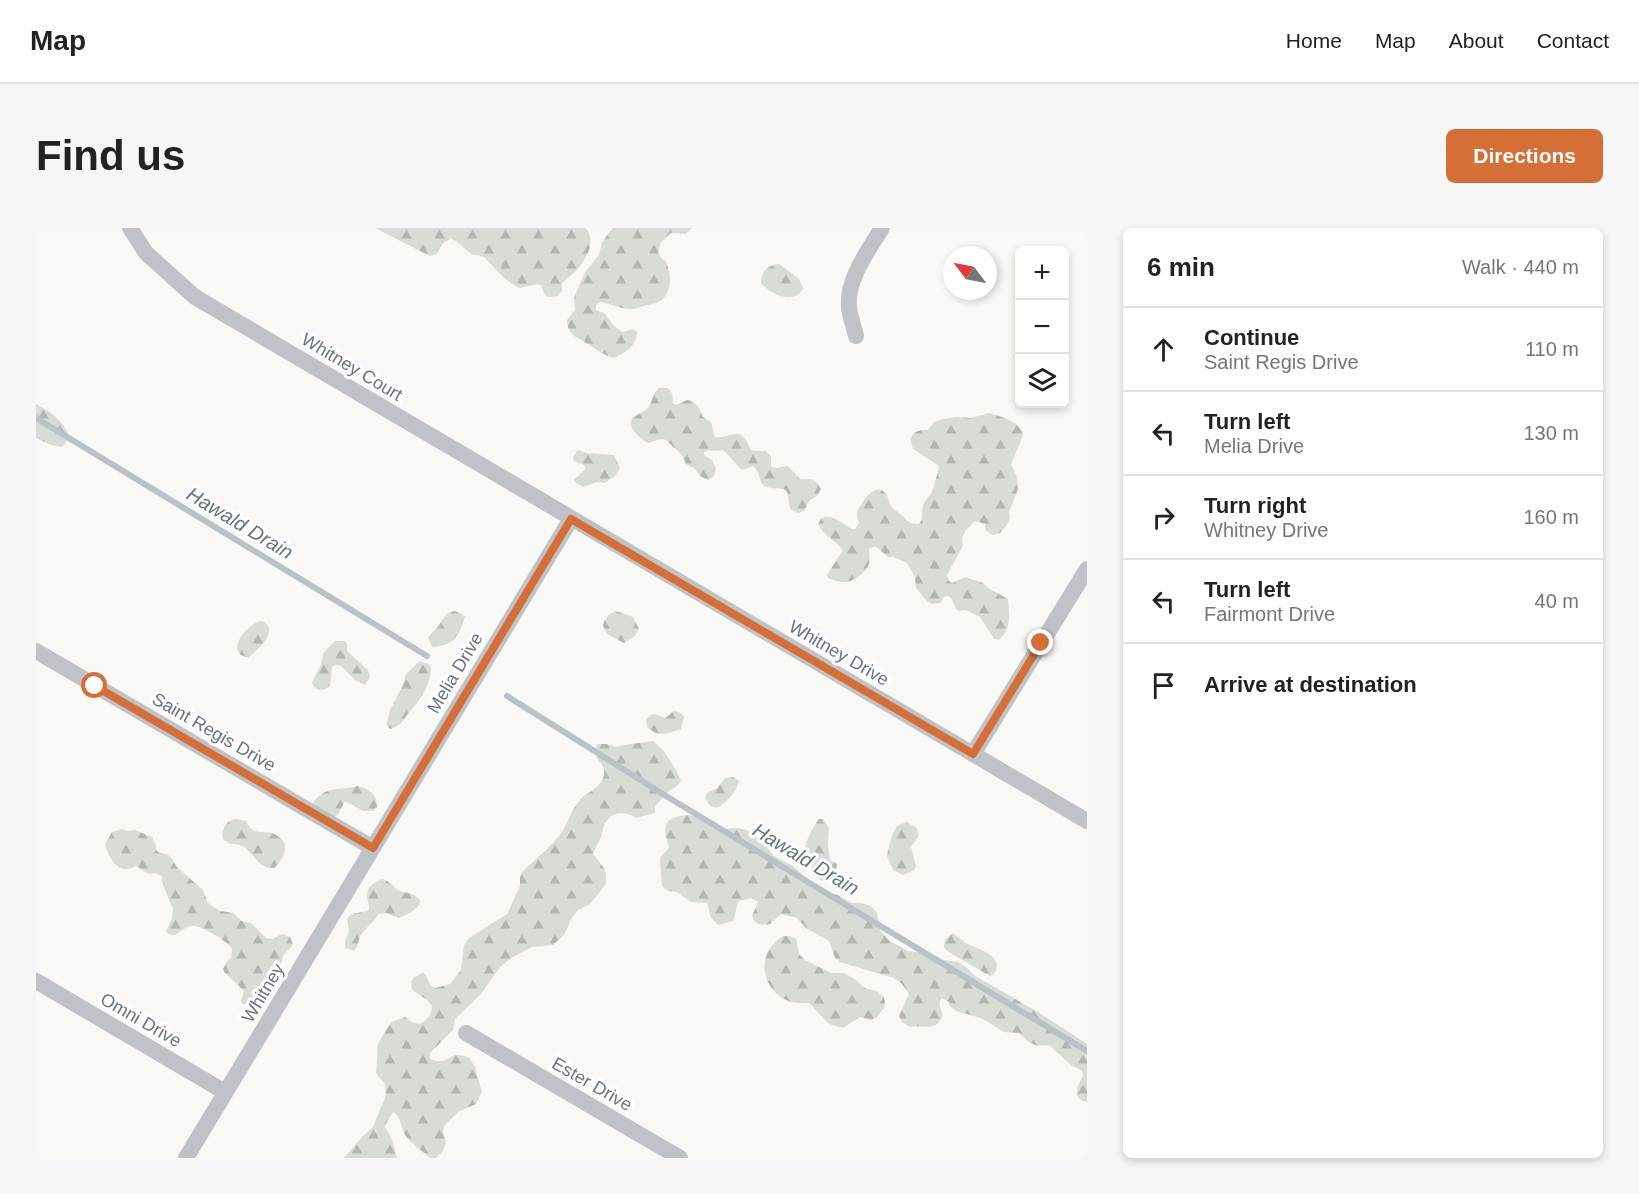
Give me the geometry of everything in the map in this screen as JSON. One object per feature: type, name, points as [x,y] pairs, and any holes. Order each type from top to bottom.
[{"type":"street","name":"Whitney Court","points":[[130,228],[146,253],[195,297],[571,519]]},
{"type":"street","points":[[856,336],[849,307],[853,280],[857,269],[882,228]]},
{"type":"street","name":"Whitney Drive","points":[[571,519],[1087,821]]},
{"type":"street","name":"Melia Drive","points":[[373,848],[571,519]]},
{"type":"street","points":[[973,754],[1087,569]]},
{"type":"street","name":"Saint Regis Drive","points":[[36,651],[373,848]]},
{"type":"street","name":"Whitney","points":[[186,1158],[373,848]]},
{"type":"street","name":"Omni Drive","points":[[36,981],[225,1092]]},
{"type":"street","name":"Ester Drive","points":[[466,1033],[680,1158]]},
{"type":"green space","points":[[375,228],[586,228],[590,236],[590,243],[589,251],[580,266],[562,283],[562,291],[558,296],[549,297],[545,296],[538,284],[519,288],[504,278],[484,257],[471,254],[451,239],[443,243],[437,254],[430,256]]},
{"type":"green space","points":[[613,228],[692,228],[686,234],[671,233],[661,242],[658,252],[665,260],[670,275],[668,291],[662,300],[633,309],[599,302],[596,305],[596,310],[604,313],[616,328],[623,332],[633,329],[637,332],[635,342],[614,358],[573,335],[567,325],[567,320],[575,310],[574,298],[585,272],[599,255],[602,242]]},
{"type":"green space","points":[[779,264],[799,279],[803,288],[800,293],[795,296],[783,296],[770,291],[761,283],[766,270]]},
{"type":"green space","points":[[659,388],[669,389],[673,403],[676,405],[687,400],[698,406],[703,417],[711,422],[715,437],[739,434],[747,441],[751,450],[766,451],[771,456],[771,466],[777,468],[788,466],[800,479],[815,480],[821,489],[817,496],[809,501],[804,511],[798,513],[790,509],[787,492],[784,489],[764,486],[753,466],[743,470],[722,450],[704,452],[716,468],[714,476],[708,480],[686,464],[682,455],[666,440],[661,439],[648,443],[645,441],[632,428],[631,421],[647,409]]},
{"type":"green space","points":[[36,404],[55,416],[63,425],[69,435],[62,447],[36,438]]},
{"type":"green space","points":[[989,413],[1013,422],[1023,432],[1011,465],[1017,476],[1018,489],[1009,512],[1010,518],[1007,525],[1000,533],[993,535],[986,531],[985,524],[975,521],[966,530],[962,538],[963,546],[947,575],[952,583],[965,577],[983,583],[1008,599],[1008,626],[1003,636],[999,640],[994,639],[980,617],[966,610],[959,611],[948,596],[944,597],[940,603],[932,604],[927,601],[916,588],[915,577],[907,563],[894,557],[888,557],[875,546],[869,549],[869,564],[858,577],[846,582],[828,578],[827,575],[843,550],[820,528],[818,524],[821,519],[834,518],[855,529],[859,523],[857,514],[859,507],[869,495],[879,490],[886,494],[893,509],[911,523],[919,524],[923,506],[932,491],[939,466],[913,449],[910,439],[918,431],[928,430],[934,422],[943,419],[971,418]]},
{"type":"green space","points":[[578,450],[614,455],[620,468],[616,475],[605,483],[597,482],[583,487],[574,480],[585,469],[584,465],[574,461],[573,457]]},
{"type":"green space","points":[[455,611],[465,616],[456,638],[441,646],[432,646],[429,636],[447,614]]},
{"type":"green space","points":[[616,611],[633,617],[639,629],[635,636],[624,643],[607,634],[603,626],[607,617]]},
{"type":"green space","points":[[262,621],[269,630],[266,640],[248,658],[241,655],[237,649],[242,635],[257,622]]},
{"type":"green space","points":[[335,641],[345,641],[347,651],[368,670],[370,677],[365,685],[355,680],[341,666],[335,665],[332,667],[330,686],[319,690],[315,688],[312,682],[320,667],[324,652]]},
{"type":"green space","points":[[420,661],[431,667],[425,690],[402,721],[390,729],[387,723],[390,710],[406,674]]},
{"type":"green space","points":[[674,711],[681,713],[684,717],[681,729],[660,734],[647,727],[646,720],[652,714],[667,717]]},
{"type":"green space","points":[[653,741],[669,759],[680,783],[669,791],[655,807],[655,813],[636,818],[620,813],[609,818],[593,854],[606,874],[606,883],[600,892],[590,904],[578,910],[564,935],[553,945],[532,947],[500,967],[481,994],[455,1019],[453,1030],[430,1053],[430,1059],[436,1061],[459,1055],[469,1058],[475,1067],[482,1092],[476,1104],[458,1112],[444,1126],[446,1143],[443,1151],[436,1158],[430,1158],[405,1135],[400,1120],[394,1112],[385,1127],[392,1139],[397,1158],[344,1158],[373,1127],[386,1095],[385,1084],[376,1072],[378,1044],[387,1028],[392,1022],[405,1017],[420,1024],[431,1012],[432,1006],[427,1000],[412,990],[411,982],[414,977],[423,973],[435,988],[450,984],[461,970],[464,945],[469,938],[507,914],[520,886],[522,872],[555,841],[577,804],[603,778],[604,768],[595,750],[597,744],[617,747]]},
{"type":"green space","points":[[733,777],[739,781],[731,797],[717,808],[710,806],[705,798],[707,793],[717,788],[725,778]]},
{"type":"green space","points":[[358,786],[374,796],[377,807],[373,811],[363,811],[345,801],[338,815],[332,817],[312,805],[321,794]]},
{"type":"green space","points":[[687,815],[725,829],[747,830],[760,839],[774,856],[793,866],[817,888],[838,895],[852,903],[871,906],[877,913],[880,931],[890,941],[908,951],[958,962],[975,976],[1038,1012],[1087,1044],[1087,1102],[1078,1098],[1077,1094],[1083,1075],[1081,1070],[1071,1065],[1050,1046],[1037,1046],[1019,1033],[1004,1032],[981,1018],[956,1011],[949,1002],[942,998],[940,1004],[943,1015],[937,1024],[929,1027],[910,1027],[902,1022],[899,1016],[909,994],[901,983],[894,978],[840,962],[835,958],[829,941],[806,928],[797,918],[781,914],[770,924],[759,924],[752,916],[758,902],[751,898],[739,901],[733,921],[718,925],[711,918],[707,903],[691,902],[677,892],[668,891],[662,886],[660,859],[669,847],[665,834],[666,824],[673,818]]},
{"type":"green space","points":[[236,819],[246,821],[255,831],[272,833],[280,837],[285,850],[274,868],[261,864],[244,847],[224,840],[222,835],[225,826]]},
{"type":"green space","points":[[819,819],[823,819],[828,825],[830,860],[837,864],[834,874],[826,882],[821,880],[811,866],[804,862],[807,840]]},
{"type":"green space","points":[[906,822],[916,827],[919,835],[911,847],[916,866],[914,870],[903,875],[893,870],[887,856],[892,835],[897,826]]},
{"type":"green space","points":[[122,829],[135,830],[152,837],[156,850],[169,855],[177,867],[203,890],[208,903],[215,908],[233,913],[242,921],[251,923],[266,938],[272,939],[282,934],[290,937],[293,944],[283,956],[280,967],[250,1004],[241,1002],[244,991],[223,969],[231,958],[232,948],[214,934],[197,926],[188,927],[175,935],[168,934],[166,931],[172,919],[173,909],[163,885],[162,876],[155,873],[149,874],[136,866],[125,869],[112,860],[105,844],[112,832]]},
{"type":"green space","points":[[382,879],[398,890],[415,895],[420,900],[418,907],[398,918],[387,913],[379,914],[360,936],[354,951],[345,948],[349,931],[347,919],[352,914],[369,909],[368,889]]},
{"type":"green space","points":[[952,933],[993,957],[997,967],[994,974],[990,976],[947,951],[944,947],[945,940]]},
{"type":"green space","points":[[783,936],[796,939],[799,954],[805,960],[831,973],[844,973],[865,988],[876,991],[884,997],[884,1008],[877,1017],[872,1020],[860,1017],[843,1028],[829,1024],[809,1003],[791,1002],[777,994],[770,987],[766,978],[765,959],[769,950]]},
{"type":"waterway","name":"Hawald Drain","points":[[36,418],[427,656]]},
{"type":"waterway","name":"Hawald Drain","points":[[507,696],[666,796],[1087,1051]]},
{"type":"route","points":[[95,686],[373,848],[571,519],[973,754],[1041,643]]}]
